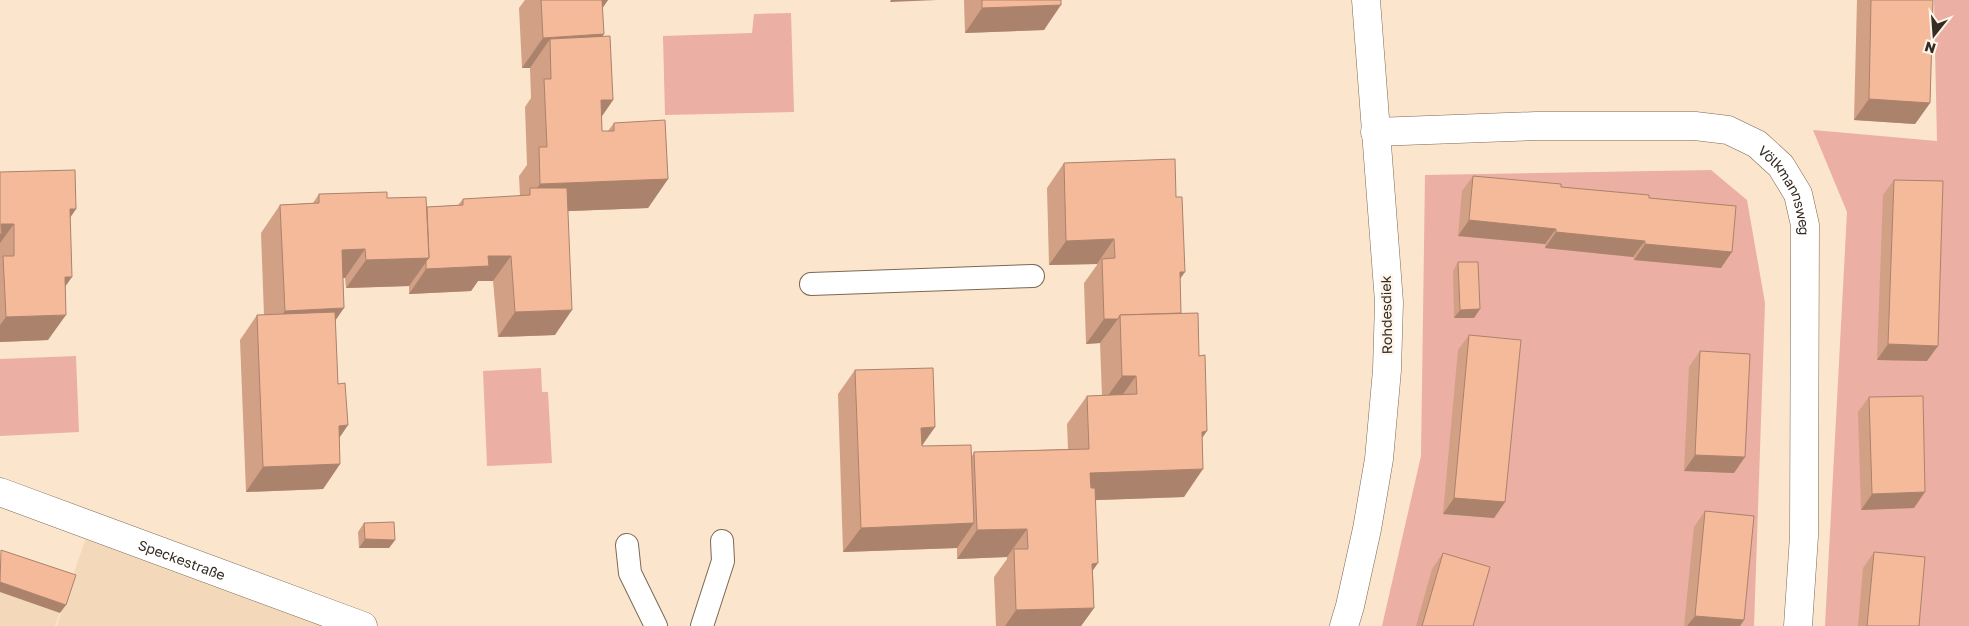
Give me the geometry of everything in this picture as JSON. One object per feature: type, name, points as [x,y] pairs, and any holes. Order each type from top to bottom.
[{"type":"street","name":"Rohdesdiek","points":[[1344,626],[1364,539],[1379,459],[1387,370],[1389,302],[1366,0]]},
{"type":"street","name":"Völkmannsweg","points":[[1375,132],[1536,126],[1695,126],[1728,130],[1757,144],[1781,166],[1798,194],[1805,225],[1804,536],[1798,626]]},
{"type":"street","name":"Speckestraße","points":[[0,492],[363,626]]},
{"type":"lane","points":[[811,284],[1033,276]]},
{"type":"lane","points":[[702,626],[723,561],[722,542]]},
{"type":"lane","points":[[627,545],[630,573],[656,626]]},
{"type":"shaded area","points":[[1934,0],[1969,0],[1969,626],[1825,626],[1847,212],[1813,130],[1937,141]]},
{"type":"shaded area","points":[[791,13],[794,112],[665,115],[663,36],[752,33],[754,14]]},
{"type":"shaded area","points":[[1711,170],[1747,200],[1765,303],[1754,626],[1382,626],[1421,456],[1425,175]]},
{"type":"shaded area","points":[[76,356],[79,432],[0,436],[0,359]]},
{"type":"shaded area","points":[[541,368],[542,392],[548,392],[552,463],[487,466],[483,371]]},
{"type":"shaded area","points":[[90,526],[363,626],[57,626],[67,592],[55,626],[0,626],[0,560],[70,584]]},
{"type":"building","points":[[541,0],[602,0],[604,34],[543,38]]},
{"type":"building","points":[[982,0],[1061,0],[1061,5],[982,8]]},
{"type":"building","points":[[1871,0],[1933,0],[1930,103],[1869,99]]},
{"type":"building","points":[[610,36],[613,100],[601,100],[602,131],[614,131],[614,123],[665,120],[668,179],[540,184],[539,147],[547,147],[544,79],[551,79],[550,39]]},
{"type":"building","points":[[1175,159],[1176,197],[1182,197],[1185,272],[1180,272],[1181,313],[1120,315],[1118,319],[1104,319],[1102,259],[1115,258],[1114,239],[1066,241],[1064,163]]},
{"type":"building","points":[[75,170],[76,209],[70,209],[72,277],[65,277],[66,315],[6,317],[3,256],[14,256],[14,224],[1,224],[2,234],[0,234],[0,172]]},
{"type":"building","points":[[1473,176],[1561,184],[1561,187],[1649,195],[1649,198],[1736,206],[1732,252],[1645,244],[1645,241],[1556,232],[1556,229],[1469,220]]},
{"type":"building","points":[[1894,180],[1943,181],[1938,346],[1888,344]]},
{"type":"building","points":[[530,188],[567,188],[572,310],[515,312],[511,256],[488,256],[489,266],[426,269],[426,261],[429,258],[427,207],[463,205],[463,199],[530,195]]},
{"type":"building","points":[[387,192],[387,198],[426,197],[429,258],[366,260],[365,249],[342,250],[344,308],[285,311],[280,205],[319,203],[319,194]]},
{"type":"building","points":[[1458,262],[1478,262],[1480,309],[1460,310]]},
{"type":"building","points":[[335,312],[338,384],[345,383],[348,425],[339,426],[340,464],[263,467],[257,315]]},
{"type":"building","points":[[1198,313],[1199,356],[1205,355],[1207,431],[1202,432],[1203,469],[1090,473],[1091,488],[1095,488],[1098,563],[1092,564],[1094,608],[1016,610],[1014,549],[1028,549],[1027,529],[977,530],[974,452],[1089,449],[1087,396],[1137,394],[1136,376],[1122,376],[1120,315]]},
{"type":"building","points":[[1469,335],[1521,340],[1505,502],[1454,498]]},
{"type":"building","points":[[1700,351],[1750,354],[1745,457],[1695,455]]},
{"type":"building","points":[[933,368],[935,427],[921,428],[922,446],[971,445],[974,523],[861,528],[855,370]]},
{"type":"building","points":[[1923,396],[1925,492],[1872,494],[1869,397]]},
{"type":"building","points":[[1705,511],[1754,516],[1744,620],[1695,616]]},
{"type":"building","points":[[394,522],[395,540],[365,539],[364,523]]},
{"type":"building","points":[[1,550],[76,575],[66,605],[0,582]]},
{"type":"building","points":[[1874,552],[1925,557],[1919,626],[1867,626]]},
{"type":"building","points":[[1443,553],[1490,567],[1473,626],[1422,626]]}]
